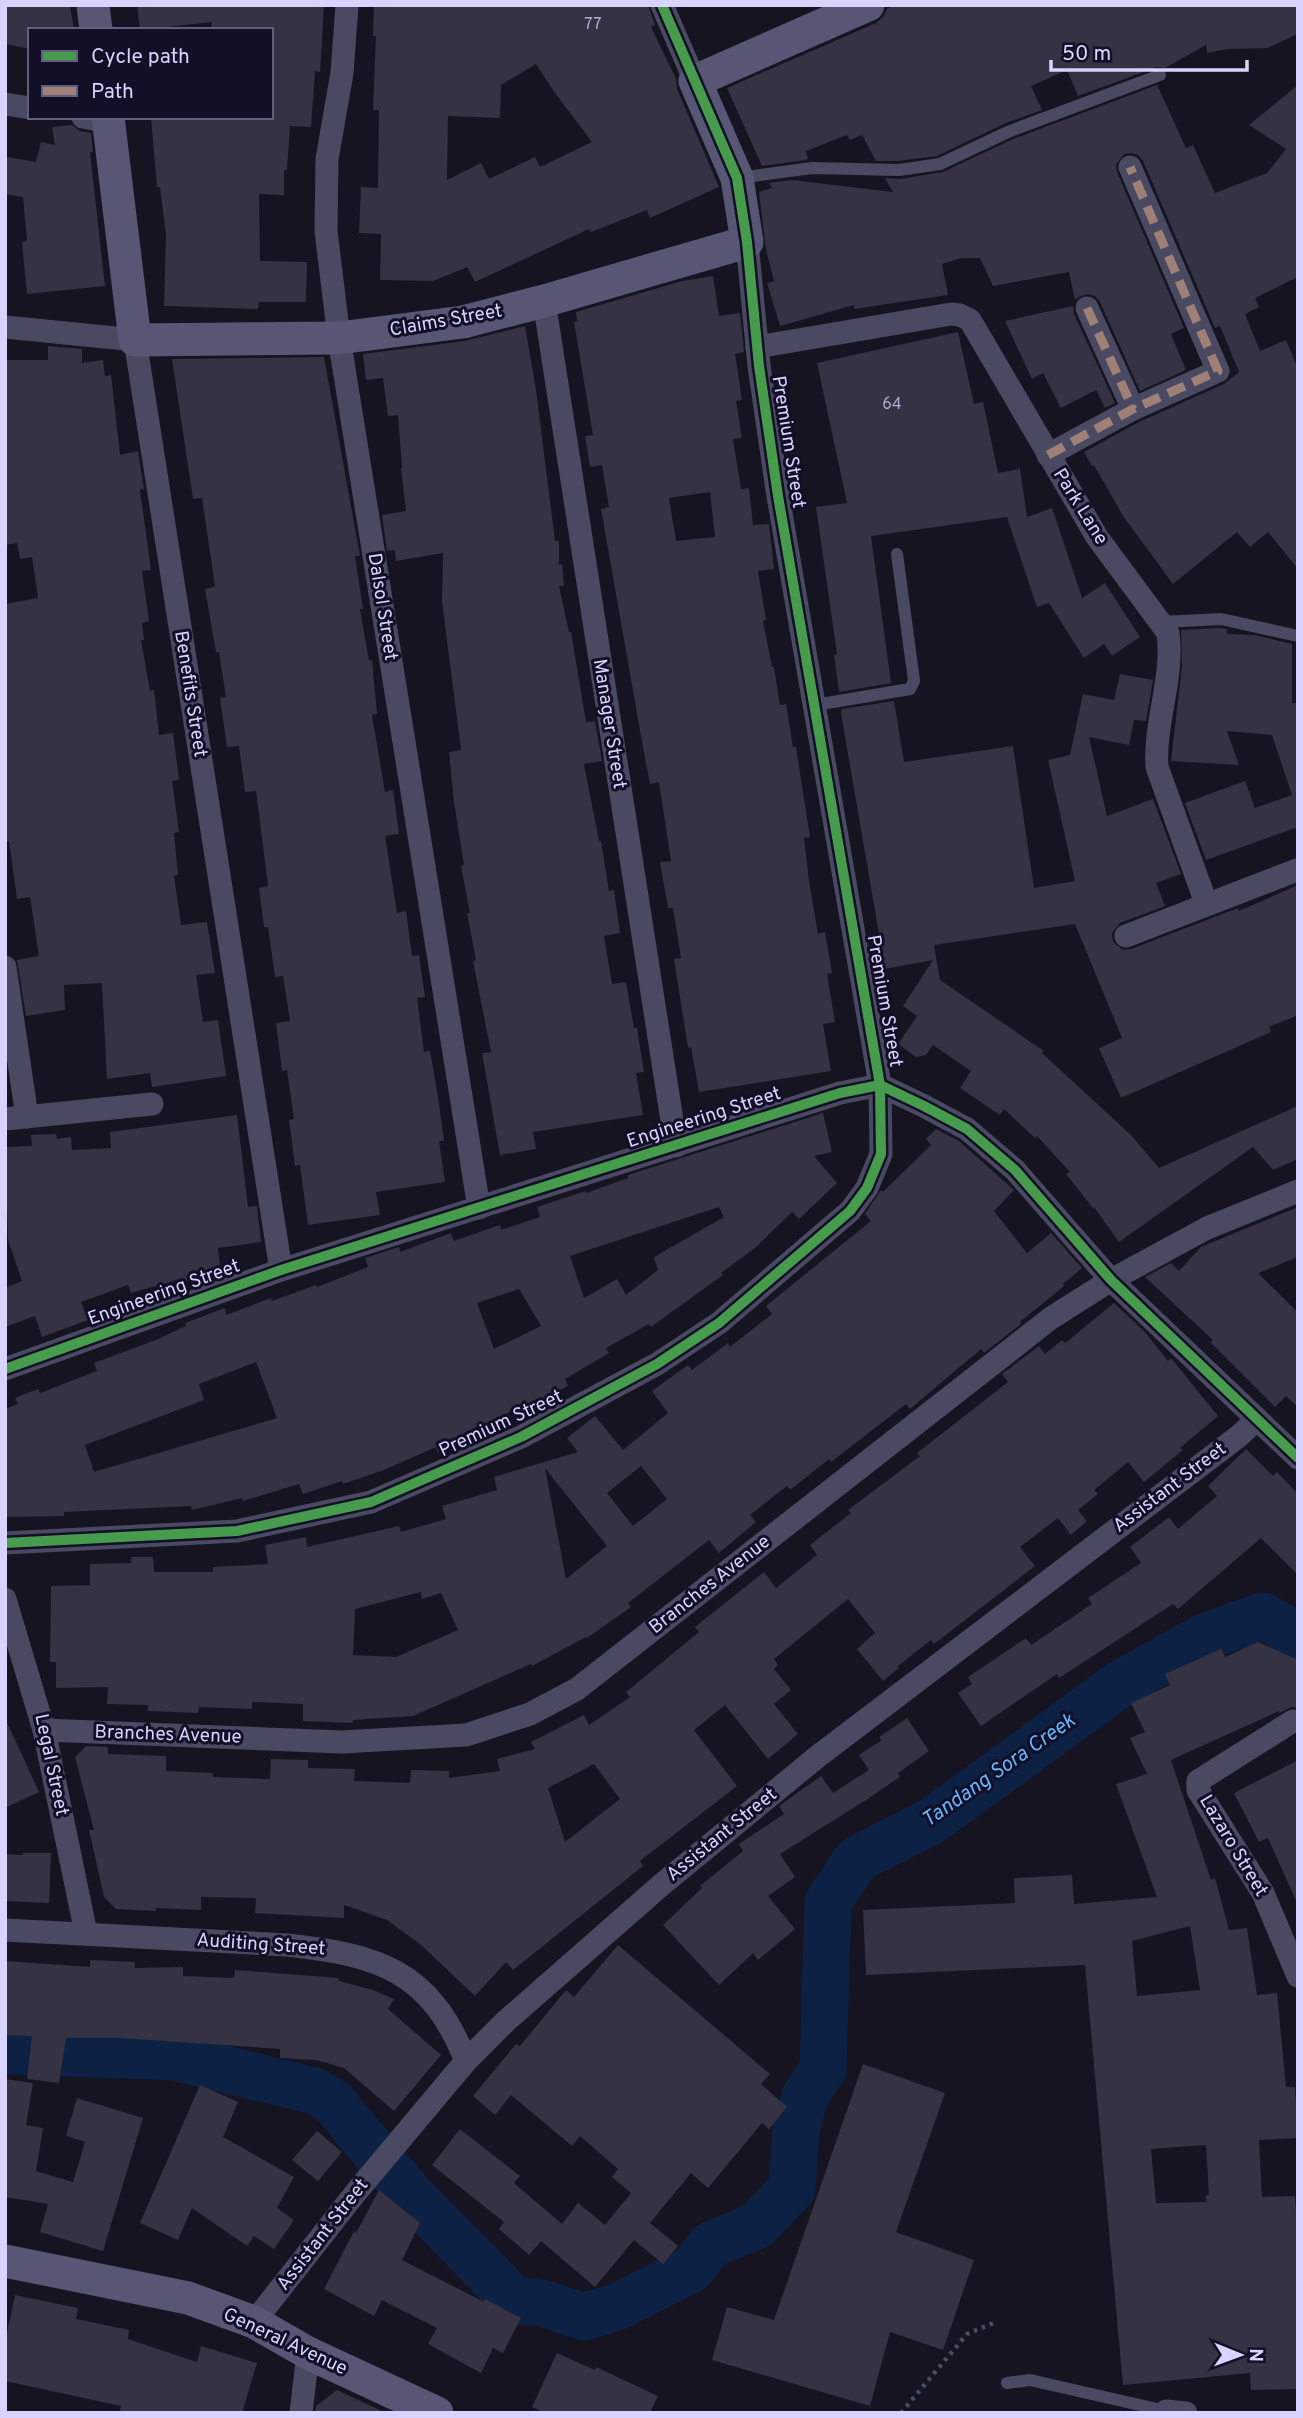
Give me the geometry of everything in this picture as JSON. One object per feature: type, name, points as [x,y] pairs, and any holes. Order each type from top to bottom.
[{"type":"street","points":[[93,5],[96,28]]},
{"type":"street","name":"Dalsol Street","points":[[347,5],[342,73],[327,159],[326,231],[339,338],[479,1208]]},
{"type":"street","name":"Premium Street","points":[[5,1543],[237,1531],[371,1502],[521,1437],[657,1364],[719,1323],[850,1212],[867,1188],[881,1154],[880,1085],[778,496],[737,178],[662,5]]},
{"type":"street","points":[[695,81],[868,5]]},
{"type":"street","points":[[5,104],[28,108]]},
{"type":"street","name":"Benefits Street","points":[[100,119],[281,1270]]},
{"type":"street","points":[[1048,455],[1133,409],[1218,371],[1130,167]]},
{"type":"street","name":"Claims Street","points":[[135,340],[339,338],[463,322],[544,302],[747,242]]},
{"type":"street","name":"Manager Street","points":[[544,302],[676,1146]]},
{"type":"street","points":[[1087,308],[1133,409]]},
{"type":"street","name":"Park Lane","points":[[757,347],[930,317],[960,315],[970,320],[1097,537],[1168,633],[1171,653],[1156,748],[1157,767],[1206,904]]},
{"type":"street","points":[[5,327],[135,340]]},
{"type":"street","points":[[1126,936],[1297,870]]},
{"type":"street","points":[[5,967],[16,1118],[152,1104]]},
{"type":"street","points":[[880,1085],[967,1129],[1015,1170],[1111,1280],[1298,1458]]},
{"type":"street","name":"Engineering Street","points":[[5,1369],[281,1270],[840,1093],[880,1085]]},
{"type":"street","name":"Branches Avenue","points":[[44,1730],[342,1742],[466,1735],[530,1714],[577,1689],[1051,1318],[1111,1280],[1207,1228],[1298,1191]]},
{"type":"street","name":"Assistant Street","points":[[254,2322],[466,2061],[506,2021],[660,1886],[817,1757],[1239,1436],[1257,1419]]},
{"type":"street","name":"Legal Street","points":[[5,1599],[44,1730],[86,1933]]},
{"type":"street","name":"Lazaro Street","points":[[1293,1721],[1198,1781],[1198,1790],[1263,1893],[1298,1976]]},
{"type":"street","name":"Auditing Street","points":[[5,1930],[287,1945],[333,1950],[372,1959],[410,1980],[439,2008],[456,2036],[466,2061]]},
{"type":"street","name":"General Avenue","points":[[5,2261],[188,2298],[254,2322],[308,2353],[437,2413]]},
{"type":"street","points":[[301,2413],[308,2353]]},
{"type":"lane","points":[[737,178],[812,168],[899,170],[940,164],[1010,131],[1160,75]]},
{"type":"lane","points":[[815,705],[910,689],[914,681],[897,554]]},
{"type":"lane","points":[[1161,622],[1221,619],[1298,636]]},
{"type":"lane","points":[[1007,2383],[1030,2380],[1176,2412]]},
{"type":"path","points":[[901,2413],[967,2334],[996,2322]]},
{"type":"building","points":[[5,5],[70,5],[74,28],[28,28],[28,49],[5,44]]},
{"type":"building","points":[[137,5],[324,5],[320,72],[315,71],[311,127],[290,126],[287,170],[284,170],[284,195],[259,194],[260,261],[307,262],[306,302],[259,302],[258,309],[164,306],[166,235],[160,187],[157,187],[151,119],[273,119],[273,28],[211,28],[212,22],[140,28]]},
{"type":"building","points":[[374,5],[648,5],[655,25],[651,27],[676,79],[677,89],[719,187],[650,218],[647,210],[591,232],[589,229],[475,282],[467,267],[433,281],[380,280],[381,234],[359,233],[361,187],[378,188],[379,110],[373,110],[376,36],[373,36]],"holes":[[[536,64],[592,142],[540,167],[535,157],[489,179],[481,163],[447,180],[448,116],[500,118],[501,85]]]},
{"type":"building","points":[[894,5],[1298,5],[1298,34],[1267,48],[1227,49],[1207,53],[1206,45],[1165,68],[1157,67],[1078,96],[1067,70],[1031,86],[1042,110],[1006,123],[937,156],[876,161],[862,135],[850,140],[847,135],[806,151],[808,159],[762,166],[727,88],[876,23],[887,9]]},
{"type":"building","points":[[1157,85],[1186,148],[1193,145],[1215,193],[1267,173],[1286,149],[1249,125],[1298,85],[1298,277],[1255,298],[1259,307],[1245,314],[1260,351],[1286,340],[1298,369],[1298,569],[1268,532],[1250,547],[1237,532],[1173,584],[1123,516],[1084,452],[1139,422],[1224,384],[1239,372],[1220,326],[1215,328],[1143,161],[1138,155],[1124,154],[1116,165],[1117,172],[1184,328],[1171,334],[1186,370],[1140,391],[1100,302],[1095,296],[1088,294],[1075,300],[1069,272],[993,286],[980,258],[962,258],[942,264],[948,295],[854,309],[854,305],[780,326],[767,283],[774,281],[766,250],[759,192],[772,188],[769,183],[792,180],[893,192],[885,178],[900,179],[943,172],[1013,139]]},
{"type":"building","points":[[72,125],[80,131],[91,133],[93,152],[90,152],[105,286],[27,294],[22,242],[27,241],[23,197],[5,194],[7,157],[36,162],[41,142],[55,145],[52,127]]},
{"type":"building","points":[[713,276],[719,316],[740,313],[744,352],[735,354],[742,400],[736,401],[742,438],[733,439],[741,489],[749,488],[753,525],[769,524],[774,569],[758,571],[766,620],[763,621],[780,705],[786,704],[793,747],[796,747],[810,837],[804,838],[809,881],[818,934],[825,932],[832,973],[827,974],[835,1022],[823,1024],[831,1071],[699,1092],[691,1047],[688,1048],[674,959],[681,958],[673,908],[668,908],[660,862],[671,861],[659,782],[650,784],[641,736],[601,509],[609,507],[602,465],[590,467],[585,436],[593,435],[574,322],[577,321],[576,312],[682,281]],"holes":[[[710,492],[715,537],[676,541],[669,498]]]},
{"type":"building","points":[[1073,306],[1074,314],[1115,403],[1105,408],[1096,390],[1061,408],[1043,373],[1032,379],[1005,321]]},
{"type":"building","points":[[525,326],[555,541],[559,541],[559,565],[562,564],[564,586],[559,586],[571,632],[586,722],[595,721],[602,761],[584,764],[609,891],[614,890],[620,933],[604,936],[612,984],[626,982],[634,1028],[637,1028],[644,1072],[636,1073],[643,1115],[533,1132],[536,1149],[500,1155],[482,1053],[491,1052],[473,961],[476,960],[467,913],[470,913],[461,866],[464,865],[449,752],[461,750],[442,601],[443,553],[396,561],[395,550],[387,551],[382,515],[406,511],[398,415],[388,416],[383,378],[366,380],[363,354],[465,341]]},
{"type":"building","points":[[958,332],[974,404],[983,402],[998,473],[1020,469],[1027,517],[1052,508],[1082,598],[1105,583],[1140,637],[1112,656],[1104,644],[1084,658],[1049,603],[1037,607],[1007,517],[871,536],[891,683],[839,692],[834,655],[837,654],[816,507],[847,503],[817,363]]},
{"type":"building","points":[[48,346],[82,349],[82,363],[103,360],[105,376],[111,375],[120,455],[138,451],[144,489],[140,490],[151,570],[142,571],[149,621],[142,623],[144,640],[141,640],[150,691],[154,690],[159,735],[173,733],[179,780],[172,781],[179,832],[174,833],[178,875],[174,876],[181,925],[207,922],[215,973],[196,975],[203,1022],[218,1020],[226,1076],[152,1087],[150,1073],[107,1079],[102,983],[64,985],[65,1010],[26,1016],[17,960],[39,956],[30,897],[17,899],[9,841],[5,842],[5,604],[38,598],[32,557],[20,559],[17,543],[5,545],[5,360],[48,360]]},
{"type":"building","points":[[324,357],[360,556],[355,556],[363,609],[360,609],[369,661],[372,660],[377,714],[372,715],[385,792],[393,790],[399,834],[385,836],[397,913],[406,911],[412,956],[419,955],[425,997],[417,998],[424,1052],[430,1051],[438,1097],[444,1141],[439,1141],[445,1182],[376,1192],[380,1215],[308,1225],[300,1165],[295,1166],[289,1120],[294,1119],[287,1070],[282,1071],[276,1023],[290,1021],[283,976],[275,977],[259,888],[268,886],[256,791],[245,792],[239,746],[227,747],[220,698],[226,697],[205,589],[215,587],[202,498],[193,499],[172,359]]},
{"type":"building","points":[[1227,629],[1227,634],[1255,635],[1292,644],[1292,703],[1298,703],[1298,827],[1206,860],[1185,803],[1245,781],[1255,808],[1292,795],[1272,735],[1227,731],[1239,765],[1171,761],[1182,667],[1181,630]]},
{"type":"building","points":[[1120,674],[1153,680],[1146,721],[1134,720],[1129,745],[1089,737],[1107,816],[1153,799],[1181,874],[1156,883],[1165,906],[1120,923],[1112,933],[1113,942],[1123,950],[1131,949],[1238,908],[1239,911],[1298,885],[1298,1015],[1269,1027],[1271,1032],[1121,1098],[1099,1048],[1122,1038],[1075,924],[934,945],[940,980],[1044,1051],[1042,1053],[1131,1135],[1159,1168],[1298,1106],[1298,1159],[1273,1170],[1253,1147],[1119,1242],[1066,1174],[1070,1172],[1037,1136],[1035,1138],[1004,1109],[1000,1115],[960,1088],[971,1071],[933,1045],[926,1055],[916,1057],[898,1044],[917,1016],[903,1006],[933,960],[885,969],[841,713],[842,709],[894,701],[904,762],[1013,746],[1034,888],[1075,881],[1048,760],[1070,755],[1083,694],[1114,700]]},
{"type":"building","points":[[823,1113],[832,1152],[814,1156],[837,1183],[799,1219],[792,1212],[755,1248],[721,1273],[723,1275],[651,1327],[649,1324],[606,1348],[609,1353],[565,1379],[568,1386],[476,1429],[479,1436],[438,1453],[436,1447],[384,1470],[303,1494],[299,1484],[243,1501],[242,1498],[192,1510],[191,1506],[64,1512],[64,1516],[5,1517],[5,1409],[18,1404],[15,1398],[38,1389],[40,1393],[97,1371],[94,1363],[158,1339],[186,1326],[185,1323],[225,1308],[226,1315],[271,1298],[272,1301],[316,1285],[317,1287],[368,1267],[365,1258],[399,1247],[400,1252],[451,1233],[454,1241],[500,1225],[501,1230],[540,1217],[537,1207],[586,1193],[628,1178],[628,1175]],"holes":[[[719,1207],[724,1217],[654,1257],[658,1270],[626,1295],[617,1279],[584,1298],[570,1256]],[[519,1289],[541,1326],[494,1349],[477,1303]],[[256,1362],[277,1418],[94,1472],[85,1445],[204,1400],[199,1384]]]},
{"type":"building","points":[[237,1115],[248,1207],[257,1206],[261,1242],[218,1248],[221,1277],[184,1281],[184,1278],[131,1293],[128,1285],[81,1302],[88,1320],[42,1337],[35,1316],[5,1327],[5,1288],[22,1281],[8,1240],[5,1147],[32,1146],[31,1135],[56,1134],[57,1139],[71,1137],[72,1150],[111,1148],[110,1132]]},
{"type":"building","points":[[936,1129],[959,1141],[1014,1190],[994,1211],[1027,1253],[1051,1233],[1082,1268],[1020,1322],[1021,1324],[984,1353],[981,1349],[910,1409],[906,1404],[831,1462],[829,1459],[790,1490],[787,1486],[750,1515],[756,1522],[719,1553],[709,1540],[628,1603],[631,1607],[587,1638],[532,1666],[531,1664],[413,1716],[353,1720],[353,1723],[303,1721],[303,1704],[252,1702],[252,1709],[199,1707],[198,1713],[148,1711],[148,1705],[107,1704],[108,1687],[56,1688],[56,1662],[50,1662],[51,1586],[90,1585],[90,1564],[131,1563],[131,1557],[153,1557],[154,1572],[213,1572],[213,1567],[268,1564],[265,1545],[306,1537],[307,1547],[399,1526],[401,1532],[446,1519],[442,1506],[497,1490],[494,1477],[578,1452],[567,1438],[595,1416],[623,1450],[668,1413],[652,1391],[688,1365],[692,1370],[728,1343],[730,1347],[772,1314],[766,1306],[871,1221],[865,1214],[881,1190],[883,1192],[931,1145],[926,1139]],"holes":[[[641,1466],[667,1499],[633,1526],[607,1493]],[[545,1468],[607,1546],[566,1579]],[[421,1592],[422,1599],[441,1593],[458,1630],[396,1657],[353,1655],[355,1609]]]},
{"type":"building","points":[[1298,1207],[1298,1257],[1258,1273],[1298,1313],[1298,1407],[1286,1396],[1275,1407],[1210,1342],[1213,1340],[1145,1277],[1171,1263],[1179,1271],[1201,1247]]},
{"type":"building","points":[[1114,1303],[1145,1332],[1168,1361],[1171,1358],[1218,1416],[1144,1482],[1128,1462],[1094,1490],[1098,1494],[1078,1510],[1087,1521],[1071,1535],[1058,1518],[1020,1547],[1035,1566],[934,1644],[931,1640],[883,1681],[857,1649],[875,1633],[848,1599],[774,1659],[778,1665],[774,1669],[791,1690],[774,1704],[798,1734],[768,1759],[725,1705],[694,1730],[737,1786],[640,1861],[643,1866],[513,1970],[506,1962],[475,1996],[420,1944],[387,1920],[344,1905],[344,1918],[255,1913],[256,1898],[201,1897],[201,1910],[156,1908],[156,1911],[116,1909],[104,1897],[89,1830],[94,1830],[75,1757],[86,1746],[108,1747],[108,1754],[166,1756],[166,1771],[213,1773],[213,1777],[270,1779],[271,1759],[308,1760],[308,1768],[355,1769],[354,1781],[410,1783],[411,1770],[449,1771],[449,1778],[500,1771],[497,1759],[535,1749],[531,1742],[584,1715],[589,1725],[630,1697],[626,1692],[699,1632],[695,1627],[764,1572],[776,1588],[817,1555],[810,1545],[851,1513],[848,1510],[920,1456],[917,1453],[1008,1382],[1002,1374],[1039,1346],[1045,1354],[1062,1340],[1065,1343]],"holes":[[[594,1764],[620,1799],[565,1842],[548,1788]]]},
{"type":"building","points":[[1246,1449],[1273,1476],[1277,1472],[1298,1494],[1298,1575],[1261,1538],[1178,1609],[1173,1604],[1059,1678],[1057,1674],[981,1726],[958,1693],[972,1684],[968,1677],[1026,1638],[1031,1645],[1092,1604],[1088,1598],[1141,1563],[1130,1547],[1169,1517],[1178,1529],[1217,1496],[1208,1486]]},
{"type":"building","points":[[1258,1642],[1298,1660],[1298,1708],[1279,1711],[1171,1760],[1211,1880],[1215,1878],[1229,1930],[1247,1928],[1257,1995],[1277,1993],[1286,2087],[1295,2087],[1298,2138],[1259,2140],[1262,2197],[1295,2196],[1298,2245],[1298,2389],[1251,2390],[1250,2373],[1123,2385],[1085,1965],[866,1975],[863,1910],[1015,1903],[1014,1878],[1072,1875],[1074,1904],[1157,1897],[1116,1784],[1147,1774],[1130,1738],[1145,1732],[1131,1703],[1170,1685],[1165,1674],[1221,1649],[1225,1657]],"holes":[[[1190,1926],[1200,1990],[1137,1996],[1132,1941]],[[1206,2145],[1209,2195],[1206,2195],[1206,2202],[1156,2203],[1151,2149]]]},
{"type":"building","points":[[5,1718],[39,1792],[5,1808]]},
{"type":"building","points":[[907,1718],[929,1751],[898,1773],[900,1777],[780,1854],[795,1877],[768,1896],[795,1929],[758,1960],[753,1953],[719,1985],[663,1925],[702,1888],[700,1886],[743,1851],[739,1844],[784,1814],[779,1806],[821,1776],[833,1793],[869,1770],[859,1755],[882,1740],[879,1737]]},
{"type":"building","points":[[1298,1760],[1298,1905],[1268,1838],[1259,1842],[1234,1793]]},
{"type":"building","points":[[51,1853],[49,1903],[5,1901],[5,1854]]},
{"type":"building","points":[[618,1945],[770,2074],[761,2084],[787,2107],[769,2129],[762,2123],[708,2188],[691,2173],[650,2223],[678,2246],[663,2264],[634,2240],[595,2287],[541,2241],[529,2255],[499,2229],[504,2222],[432,2165],[460,2129],[520,2176],[514,2183],[562,2224],[578,2203],[605,2225],[631,2193],[612,2177],[618,2169],[580,2136],[572,2146],[511,2095],[495,2115],[473,2096],[516,2044],[520,2046],[566,1990],[574,1997]]},
{"type":"building","points":[[90,1960],[135,1962],[135,1968],[183,1967],[183,1976],[234,1978],[235,1970],[339,1978],[339,1981],[394,1999],[388,2009],[441,2055],[394,2111],[344,2068],[316,2060],[280,2058],[280,2049],[121,2038],[66,2038],[59,2083],[27,2079],[32,2036],[5,2035],[5,1961],[90,1967]]},
{"type":"building","points":[[863,2064],[945,2093],[896,2232],[974,2260],[943,2350],[890,2332],[870,2406],[712,2360],[727,2307],[774,2320]]},
{"type":"building","points":[[5,2079],[33,2083],[26,2125],[43,2128],[36,2171],[73,2182],[85,2142],[66,2136],[77,2098],[143,2118],[103,2251],[40,2232],[48,2204],[5,2197]]},
{"type":"building","points":[[200,2085],[238,2102],[223,2137],[294,2177],[277,2208],[294,2220],[274,2249],[254,2236],[247,2246],[192,2208],[178,2240],[140,2223]]},
{"type":"building","points":[[317,2131],[342,2152],[318,2181],[292,2160]]},
{"type":"building","points":[[379,2190],[420,2223],[402,2260],[521,2318],[503,2353],[493,2348],[481,2373],[428,2344],[437,2328],[382,2300],[374,2316],[324,2289]]},
{"type":"building","points":[[15,2295],[78,2308],[76,2319],[129,2330],[128,2339],[197,2362],[201,2346],[257,2363],[242,2413],[119,2413],[121,2406],[5,2381],[5,2342]]},
{"type":"building","points":[[557,2353],[595,2370],[596,2367],[658,2396],[650,2413],[545,2413],[532,2407]]},
{"type":"building","points":[[337,2390],[386,2413],[315,2413],[316,2406]]},
{"type":"waterway","name":"Tandang Sora Creek","points":[[5,2048],[13,2051],[174,2057],[315,2091],[333,2102],[410,2194],[515,2301],[542,2303],[584,2317],[619,2306],[692,2269],[710,2245],[756,2226],[792,2189],[796,2130],[805,2096],[823,2069],[828,1902],[857,1859],[932,1821],[1120,1684],[1204,1637],[1263,1616],[1298,1636]]},
{"type":"marked path","points":[[1048,455],[1133,409],[1218,371],[1130,167]]},
{"type":"marked path","points":[[1087,308],[1133,409]]},
{"type":"cycle path","points":[[5,1543],[237,1531],[371,1502],[521,1437],[657,1364],[719,1323],[850,1211],[867,1188],[881,1154],[880,1085],[778,496],[759,366],[747,242],[737,178],[662,5]]},
{"type":"cycle path","points":[[5,1369],[281,1270],[840,1093],[880,1085],[967,1129],[1015,1170],[1111,1280],[1298,1458]]}]
